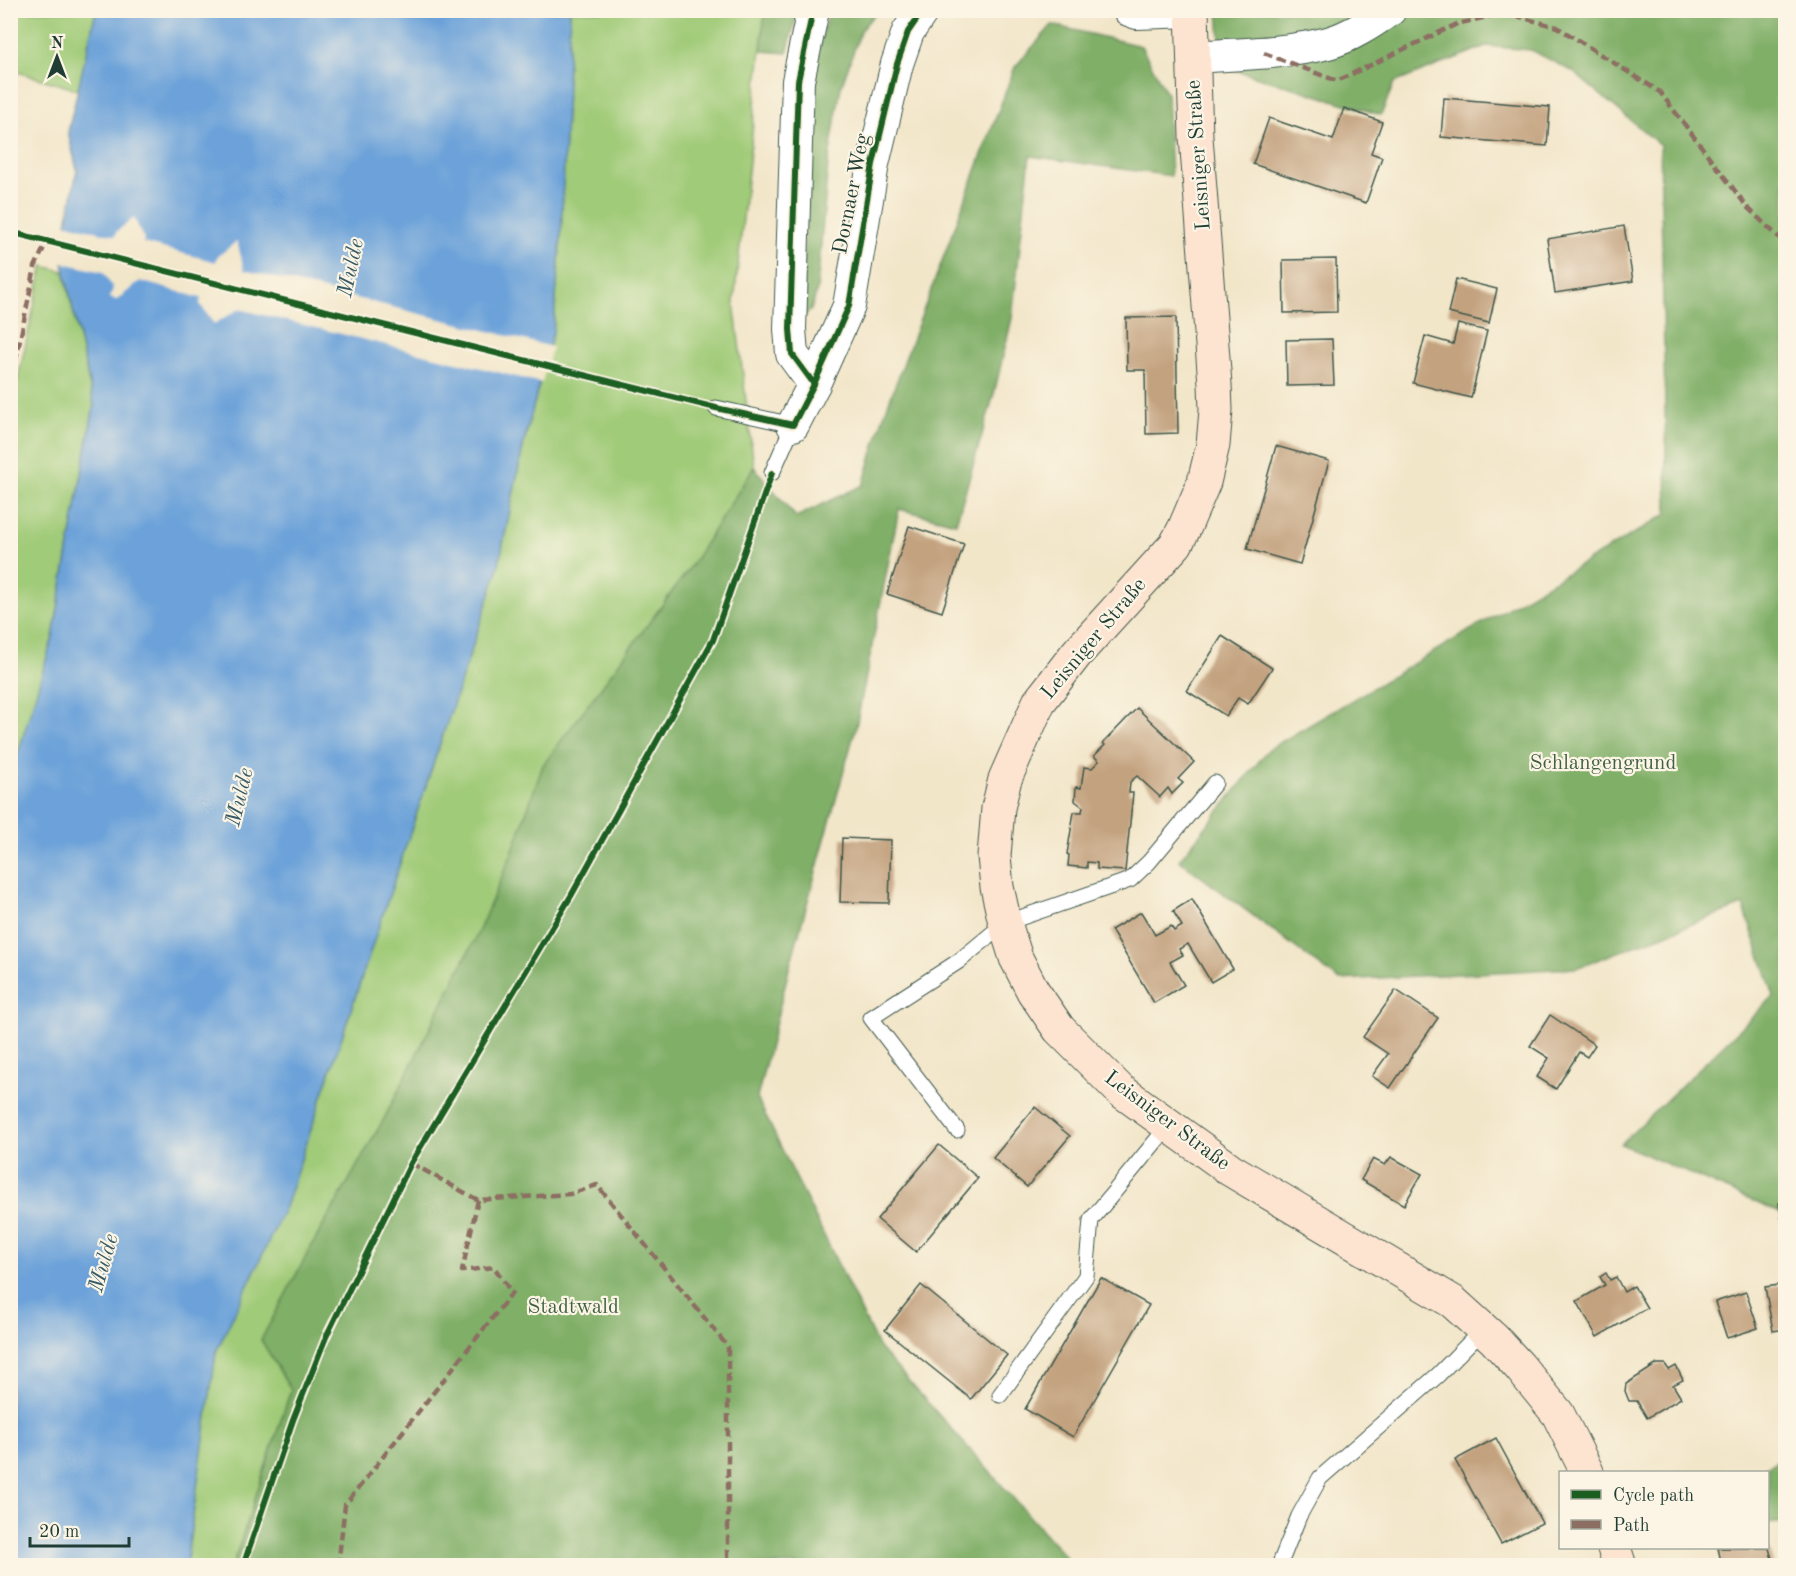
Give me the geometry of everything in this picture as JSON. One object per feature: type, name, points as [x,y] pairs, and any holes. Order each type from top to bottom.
[{"type":"main road","name":"Leisniger Straße","points":[[1192,10],[1196,137],[1215,384],[1216,410],[1213,445],[1204,482],[1176,544],[1070,661],[1039,702],[1013,758],[998,808],[993,855],[1005,923],[1020,966],[1033,991],[1059,1029],[1120,1090],[1231,1170],[1453,1302],[1520,1366],[1558,1414],[1586,1471]]},
{"type":"main road","points":[[1614,1549],[1620,1566]]},
{"type":"street","points":[[813,10],[798,81],[790,329],[792,354],[814,384]]},
{"type":"street","name":"Dornaer Weg","points":[[793,424],[814,384],[849,306],[873,164],[897,64],[908,32],[923,10]]},
{"type":"street","points":[[1130,10],[1137,13],[1192,10]]},
{"type":"street","points":[[1192,57],[1264,53],[1330,42],[1369,24],[1390,10]]},
{"type":"lane","points":[[716,408],[793,424],[772,473]]},
{"type":"lane","points":[[957,1130],[871,1018],[959,961],[1005,923],[1130,880],[1149,862],[1215,783]]},
{"type":"lane","points":[[1000,1395],[1086,1276],[1091,1220],[1169,1125]]},
{"type":"lane","points":[[1279,1566],[1299,1516],[1320,1478],[1438,1375],[1483,1329]]},
{"type":"green space","points":[[10,11],[96,11],[78,90],[11,70]]},
{"type":"green space","points":[[570,11],[765,11],[734,302],[754,467],[512,853],[478,933],[384,1119],[310,1249],[291,1390],[233,1565],[186,1566],[216,1352],[285,1207],[497,573],[524,442],[553,332],[561,237]]},
{"type":"green space","points":[[765,11],[798,11],[787,53],[761,51]]},
{"type":"green space","points":[[829,11],[877,11],[861,30],[841,87],[828,164],[817,290],[811,310],[802,318],[809,81]]},
{"type":"green space","name":"Schlangengrund","points":[[1218,11],[1785,11],[1785,1215],[1621,1144],[1774,996],[1743,905],[1576,968],[1339,980],[1179,860],[1269,749],[1667,514],[1660,145],[1572,71],[1531,50],[1486,46],[1394,83],[1381,115],[1222,66]]},
{"type":"green space","name":"Stadtwald","points":[[1052,25],[1141,46],[1167,94],[1171,176],[1030,156],[1012,318],[994,394],[956,523],[899,509],[856,727],[789,969],[757,1098],[879,1348],[1073,1565],[233,1565],[291,1390],[261,1340],[384,1119],[478,933],[512,853],[543,765],[689,569],[754,467],[796,517],[863,485],[884,415],[1015,67]]},
{"type":"green space","points":[[43,266],[64,271],[94,405],[53,637],[11,780],[11,410]]},
{"type":"green space","points":[[1785,1456],[1785,1522],[1769,1524],[1769,1471],[1760,1471]]},
{"type":"water","name":"Mulde","points":[[96,11],[570,11],[561,237],[553,332],[524,442],[497,573],[285,1207],[216,1352],[186,1565],[11,1565],[10,780],[53,637],[94,405],[61,254],[77,170],[68,132]]},
{"type":"pier","points":[[134,218],[144,239],[143,243],[216,262],[217,257],[237,241],[244,270],[552,347],[542,383],[239,309],[214,324],[200,304],[201,298],[140,281],[117,300],[110,298],[113,288],[103,272],[59,262],[58,254],[64,223],[115,236],[117,231]]},
{"type":"building","points":[[1444,98],[1550,107],[1547,146],[1441,137]]},
{"type":"building","points":[[1344,108],[1382,122],[1371,153],[1382,157],[1366,203],[1253,164],[1269,118],[1333,140]]},
{"type":"building","points":[[1624,226],[1633,281],[1555,293],[1547,239]]},
{"type":"building","points":[[1336,259],[1337,312],[1284,313],[1283,260]]},
{"type":"building","points":[[1456,279],[1497,289],[1489,323],[1448,313]]},
{"type":"building","points":[[1176,317],[1178,433],[1146,434],[1145,370],[1127,370],[1126,318]]},
{"type":"building","points":[[1458,324],[1487,331],[1471,398],[1413,383],[1425,336],[1453,344]]},
{"type":"building","points":[[1332,339],[1334,385],[1287,386],[1286,340]]},
{"type":"building","points":[[1276,446],[1329,461],[1300,564],[1247,549]]},
{"type":"building","points":[[909,526],[964,544],[942,612],[887,594]]},
{"type":"building","points":[[1222,636],[1272,668],[1248,704],[1238,698],[1226,716],[1187,691]]},
{"type":"building","points":[[1137,708],[1194,762],[1178,779],[1183,783],[1172,794],[1168,788],[1160,797],[1137,776],[1130,782],[1129,793],[1133,793],[1125,871],[1097,869],[1097,863],[1087,862],[1087,868],[1068,866],[1069,855],[1067,854],[1074,812],[1082,812],[1083,807],[1075,801],[1076,787],[1081,788],[1084,767],[1092,768],[1099,761],[1094,756],[1105,745],[1103,743]]},
{"type":"building","points":[[842,838],[891,840],[889,903],[840,902]]},
{"type":"building","points":[[1192,899],[1233,969],[1211,982],[1188,944],[1179,949],[1183,955],[1170,962],[1184,985],[1154,1003],[1111,930],[1141,912],[1155,935],[1171,926],[1174,931],[1182,926],[1173,911]]},
{"type":"building","points":[[1396,990],[1438,1018],[1390,1088],[1372,1076],[1388,1054],[1363,1037]]},
{"type":"building","points":[[1550,1015],[1595,1045],[1587,1057],[1579,1052],[1556,1089],[1537,1077],[1549,1058],[1530,1046]]},
{"type":"building","points":[[1035,1107],[1070,1136],[1027,1187],[993,1158]]},
{"type":"building","points":[[939,1145],[978,1178],[916,1252],[877,1219]]},
{"type":"building","points":[[1391,1157],[1422,1174],[1404,1205],[1361,1180],[1373,1159],[1385,1165]]},
{"type":"building","points":[[1786,1202],[1786,1235],[1784,1235],[1779,1203]]},
{"type":"building","points":[[1606,1273],[1610,1280],[1616,1277],[1624,1292],[1634,1286],[1647,1308],[1597,1337],[1577,1301],[1605,1285],[1600,1277]]},
{"type":"building","points":[[1101,1278],[1149,1305],[1073,1437],[1025,1409]]},
{"type":"building","points":[[1786,1284],[1786,1329],[1773,1331],[1765,1287]]},
{"type":"building","points":[[921,1285],[1007,1355],[971,1399],[885,1330]]},
{"type":"building","points":[[1746,1292],[1758,1328],[1727,1338],[1715,1302]]},
{"type":"building","points":[[1657,1364],[1665,1364],[1669,1370],[1676,1366],[1683,1380],[1673,1385],[1681,1398],[1647,1418],[1637,1401],[1629,1401],[1625,1391],[1626,1384]]},
{"type":"building","points":[[1496,1438],[1542,1523],[1501,1544],[1455,1460]]},
{"type":"building","points":[[1769,1548],[1774,1566],[1722,1566],[1718,1549]]},
{"type":"marked path","points":[[1264,53],[1337,81],[1457,24],[1505,13],[1557,27],[1660,92],[1748,208],[1786,244]]},
{"type":"marked path","points":[[10,388],[35,267],[47,241]]},
{"type":"marked path","points":[[411,1163],[478,1200],[570,1194],[597,1185],[728,1347],[728,1566]]},
{"type":"marked path","points":[[338,1566],[345,1505],[512,1293],[494,1267],[462,1271],[478,1200]]},
{"type":"cycle path","points":[[813,10],[798,81],[790,329],[792,354],[814,384]]},
{"type":"cycle path","points":[[10,232],[716,408],[793,425],[849,306],[873,164],[897,64],[908,32],[923,10]]},
{"type":"cycle path","points":[[243,1566],[293,1420],[326,1337],[411,1163],[571,896],[713,640],[772,473]]}]
